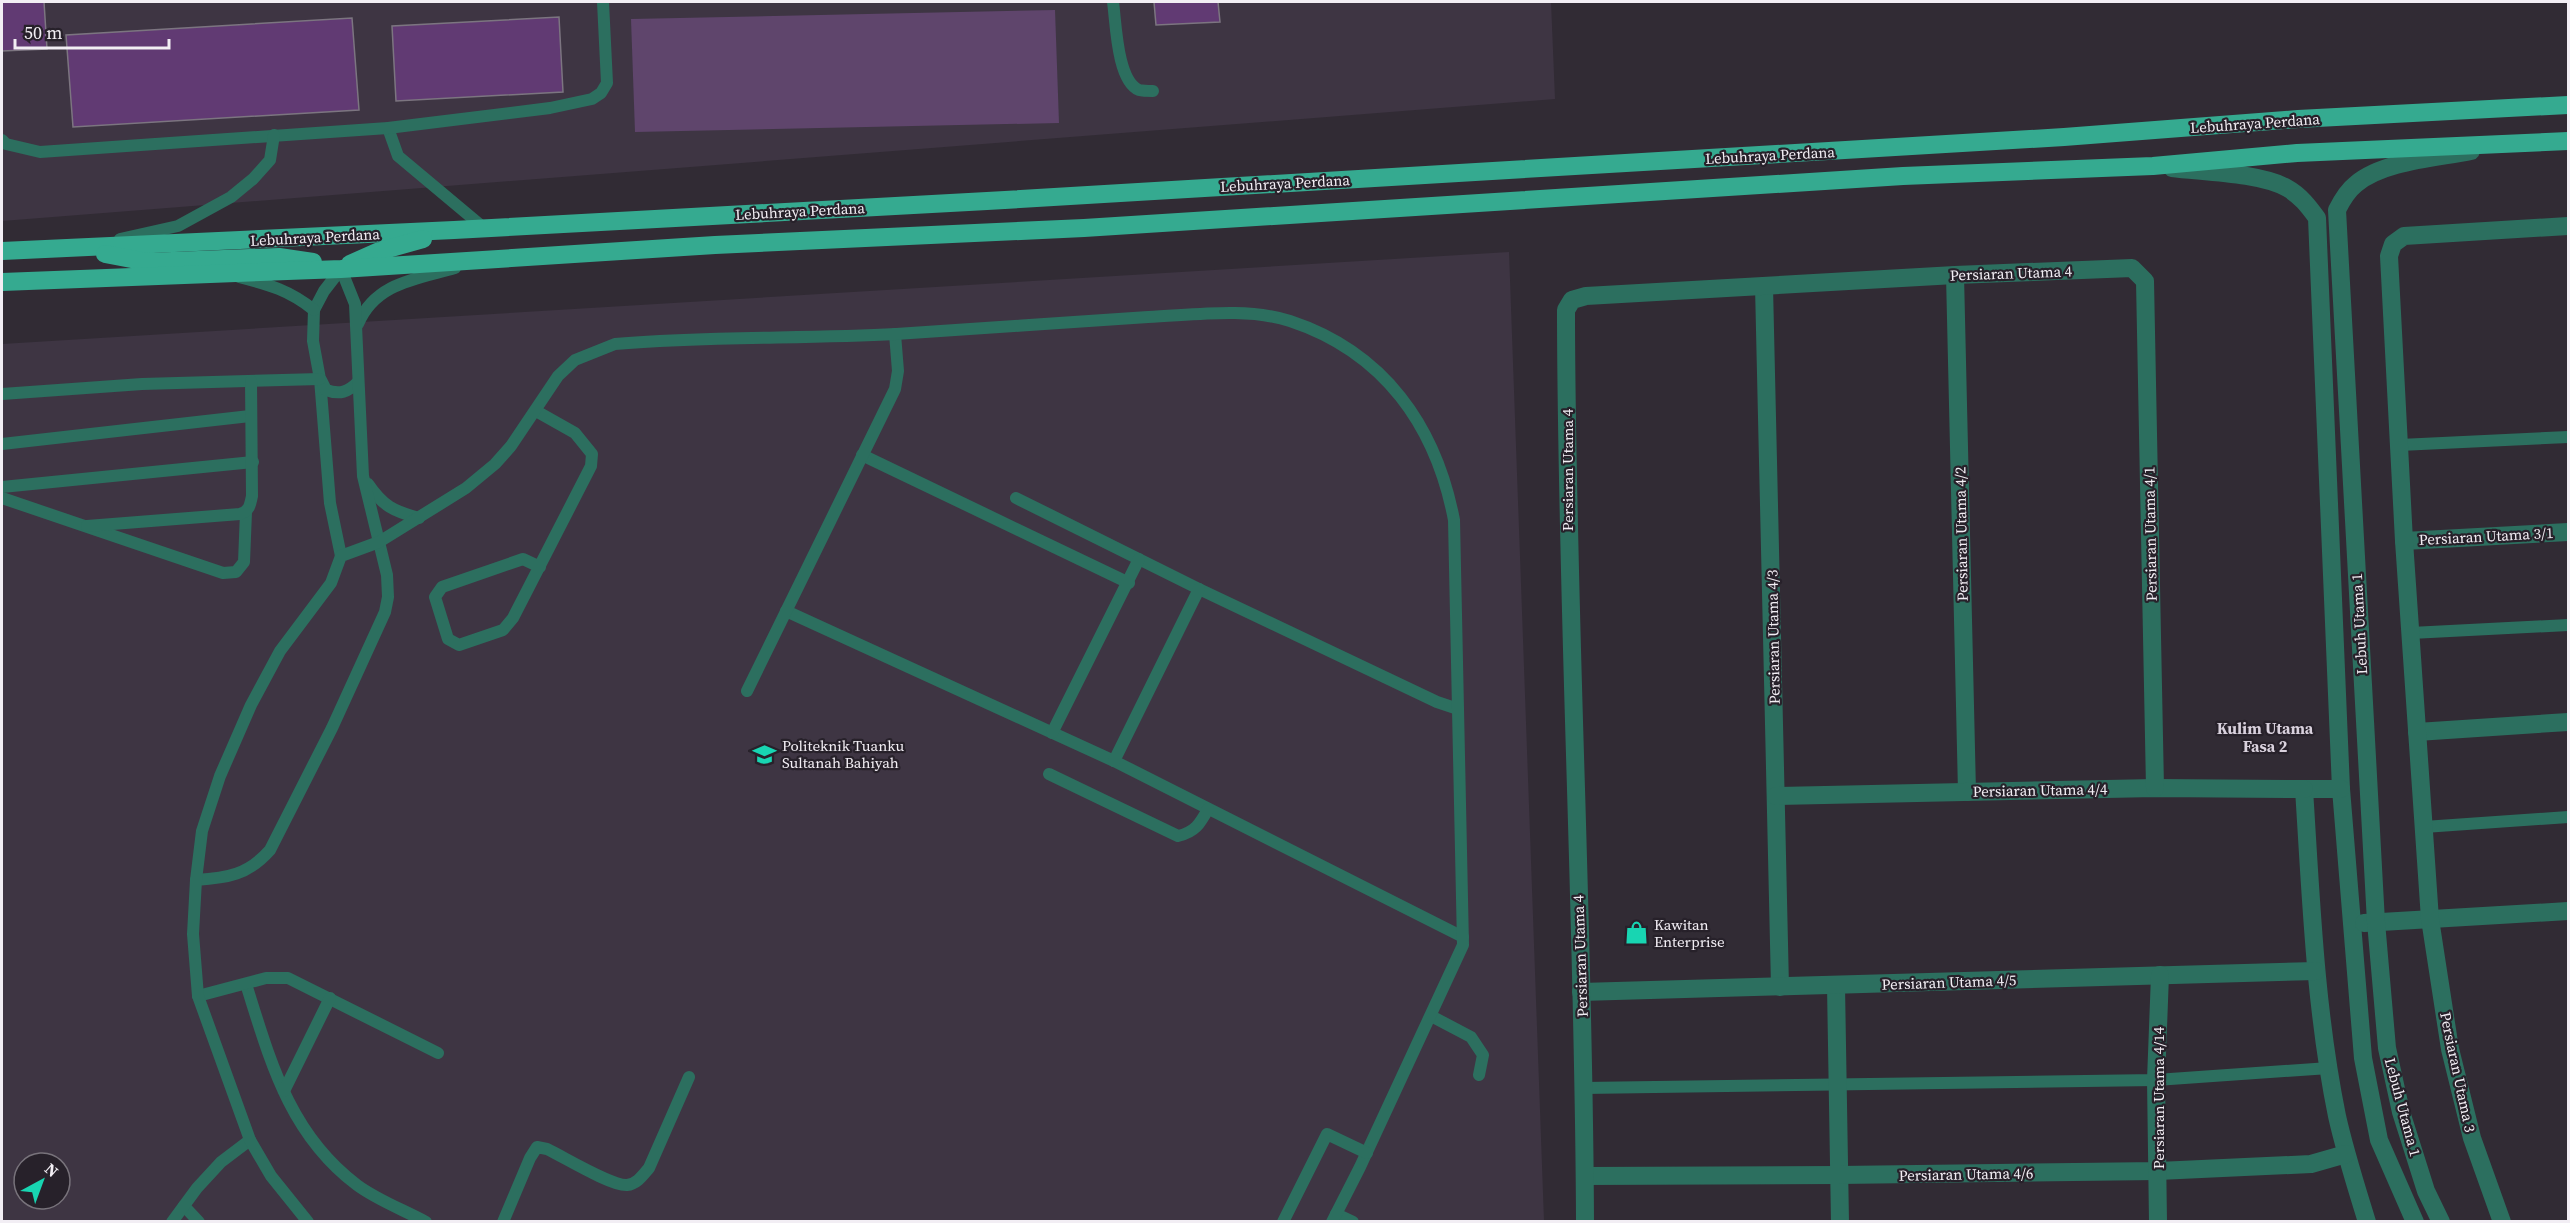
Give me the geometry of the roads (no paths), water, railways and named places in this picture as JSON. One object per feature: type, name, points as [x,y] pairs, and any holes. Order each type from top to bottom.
[{"type":"main road","name":"Lebuhraya Perdana","points":[[2,250],[74,249],[454,230],[2052,138],[2298,119],[2568,105]]},
{"type":"main road","name":"Lebuhraya Perdana","points":[[2,284],[24,281],[340,269],[715,245],[1084,228],[1891,177],[2153,166],[2297,153],[2568,141]]},
{"type":"main road","points":[[74,249],[147,262],[279,257],[340,269],[377,252],[454,230]]},
{"type":"street","name":"Lebuh Utama 1","points":[[2441,1221],[2427,1191],[2401,1112],[2387,1048],[2376,922],[2337,210],[2346,194],[2356,184],[2385,168],[2508,144]]},
{"type":"street","name":"Lebuh Utama 1","points":[[2153,166],[2269,180],[2289,189],[2307,204],[2317,218],[2341,789],[2363,1058],[2379,1140],[2415,1221]]},
{"type":"street","name":"Persiaran Utama 3","points":[[2502,1221],[2472,1138],[2451,1049],[2430,919],[2404,541],[2389,256],[2392,244],[2404,236],[2568,226]]},
{"type":"street","name":"Persiaran Utama 4","points":[[1585,1221],[1581,992],[1567,515],[1566,310],[1572,300],[1586,296],[1955,275],[2132,268],[2145,281]]},
{"type":"street","name":"Persiaran Utama 4/2","points":[[1955,275],[1967,792]]},
{"type":"street","name":"Persiaran Utama 4/1","points":[[2145,281],[2155,788]]},
{"type":"street","name":"Persiaran Utama 4/3","points":[[1764,286],[1780,987]]},
{"type":"street","name":"Persiaran Utama 3/1","points":[[2404,541],[2568,532]]},
{"type":"street","points":[[2417,732],[2568,722]]},
{"type":"street","name":"Persiaran Utama 4/4","points":[[1776,796],[2155,788],[2341,789]]},
{"type":"street","points":[[2304,789],[2316,971],[2329,1068],[2346,1154],[2367,1221]]},
{"type":"street","points":[[2351,924],[2568,911]]},
{"type":"street","name":"Persiaran Utama 4/5","points":[[1581,992],[2316,971]]},
{"type":"street","name":"Persiaran Utama 4/14","points":[[2158,1221],[2156,1080],[2160,975]]},
{"type":"street","points":[[1836,986],[1840,1221]]},
{"type":"street","name":"Persiaran Utama 4/6","points":[[1585,1176],[2158,1171],[2311,1164],[2346,1154]]},
{"type":"lane","points":[[2,140],[6,144],[40,152],[388,128],[550,108],[592,99],[601,93],[607,83],[603,2]]},
{"type":"lane","points":[[1113,2],[1123,71],[1139,90],[1153,91]]},
{"type":"lane","points":[[388,128],[398,156],[484,228]]},
{"type":"lane","points":[[74,249],[178,226],[231,197],[253,179],[270,160],[274,135]]},
{"type":"lane","points":[[356,329],[364,310],[376,297],[397,285],[479,261]]},
{"type":"lane","points":[[308,1221],[271,1176],[250,1140],[198,996],[193,934],[202,831],[220,776],[251,705],[280,651],[331,584],[341,556],[330,503],[320,379],[313,341],[314,310],[340,269]]},
{"type":"lane","points":[[196,880],[228,878],[261,861],[270,850],[332,728],[385,612],[388,597],[387,575],[363,476],[355,304],[340,269]]},
{"type":"lane","points":[[220,273],[279,287],[314,310]]},
{"type":"lane","points":[[341,556],[380,542],[466,488],[495,464],[511,446],[549,388],[575,360],[615,344],[895,334],[1200,314],[1257,314],[1289,321],[1314,331],[1357,354],[1384,377],[1407,404],[1438,462],[1454,520],[1463,945],[1367,1153],[1334,1217],[1353,1221]]},
{"type":"lane","points":[[747,691],[895,389],[898,371],[895,334]]},
{"type":"lane","points":[[320,379],[326,390],[337,394],[349,390],[358,382]]},
{"type":"lane","points":[[2,394],[142,384],[320,379]]},
{"type":"lane","points":[[2,498],[223,573],[236,572],[244,562],[246,512],[250,506],[253,462],[250,416],[251,381]]},
{"type":"lane","points":[[536,411],[575,434],[592,454],[591,466],[540,567],[513,618],[503,630],[459,645],[448,639],[435,597],[442,587],[523,559],[540,567]]},
{"type":"lane","points":[[2,444],[250,416]]},
{"type":"lane","points":[[2400,445],[2568,437]]},
{"type":"lane","points":[[862,455],[1129,583]]},
{"type":"lane","points":[[2,487],[253,462]]},
{"type":"lane","points":[[363,476],[379,501],[396,511],[419,518]]},
{"type":"lane","points":[[1016,498],[1199,589],[1437,702],[1458,709]]},
{"type":"lane","points":[[81,526],[180,520],[246,512]]},
{"type":"lane","points":[[1052,733],[1139,559]]},
{"type":"lane","points":[[1114,761],[1199,589]]},
{"type":"lane","points":[[786,610],[1114,761],[1463,937]]},
{"type":"lane","points":[[2411,633],[2568,626]]},
{"type":"lane","points":[[1049,774],[1178,836],[1188,834],[1198,828],[1208,810]]},
{"type":"lane","points":[[2424,827],[2568,817]]},
{"type":"lane","points":[[198,996],[266,978],[288,978],[438,1053]]},
{"type":"lane","points":[[246,984],[272,1068],[304,1131],[329,1163],[360,1187],[426,1221]]},
{"type":"lane","points":[[284,1091],[330,998]]},
{"type":"lane","points":[[1431,1016],[1471,1037],[1483,1055],[1479,1075]]},
{"type":"lane","points":[[1583,1088],[2156,1080],[2329,1068]]},
{"type":"lane","points":[[503,1221],[537,1147],[547,1149],[615,1183],[628,1185],[641,1178],[649,1168],[689,1077]]},
{"type":"lane","points":[[1283,1221],[1327,1134],[1367,1153]]},
{"type":"lane","points":[[172,1221],[221,1162],[250,1140]]},
{"type":"lane","points":[[184,1206],[199,1221]]},
{"type":"place","name":"Politeknik Tuanku Sultanah Bahiyah","points":[[764,754]]},
{"type":"place","name":"Kawitan Enterprise","points":[[1636,933]]},
{"type":"district","name":"Kulim Utama Fasa 2","points":[[2265,737]]}]
